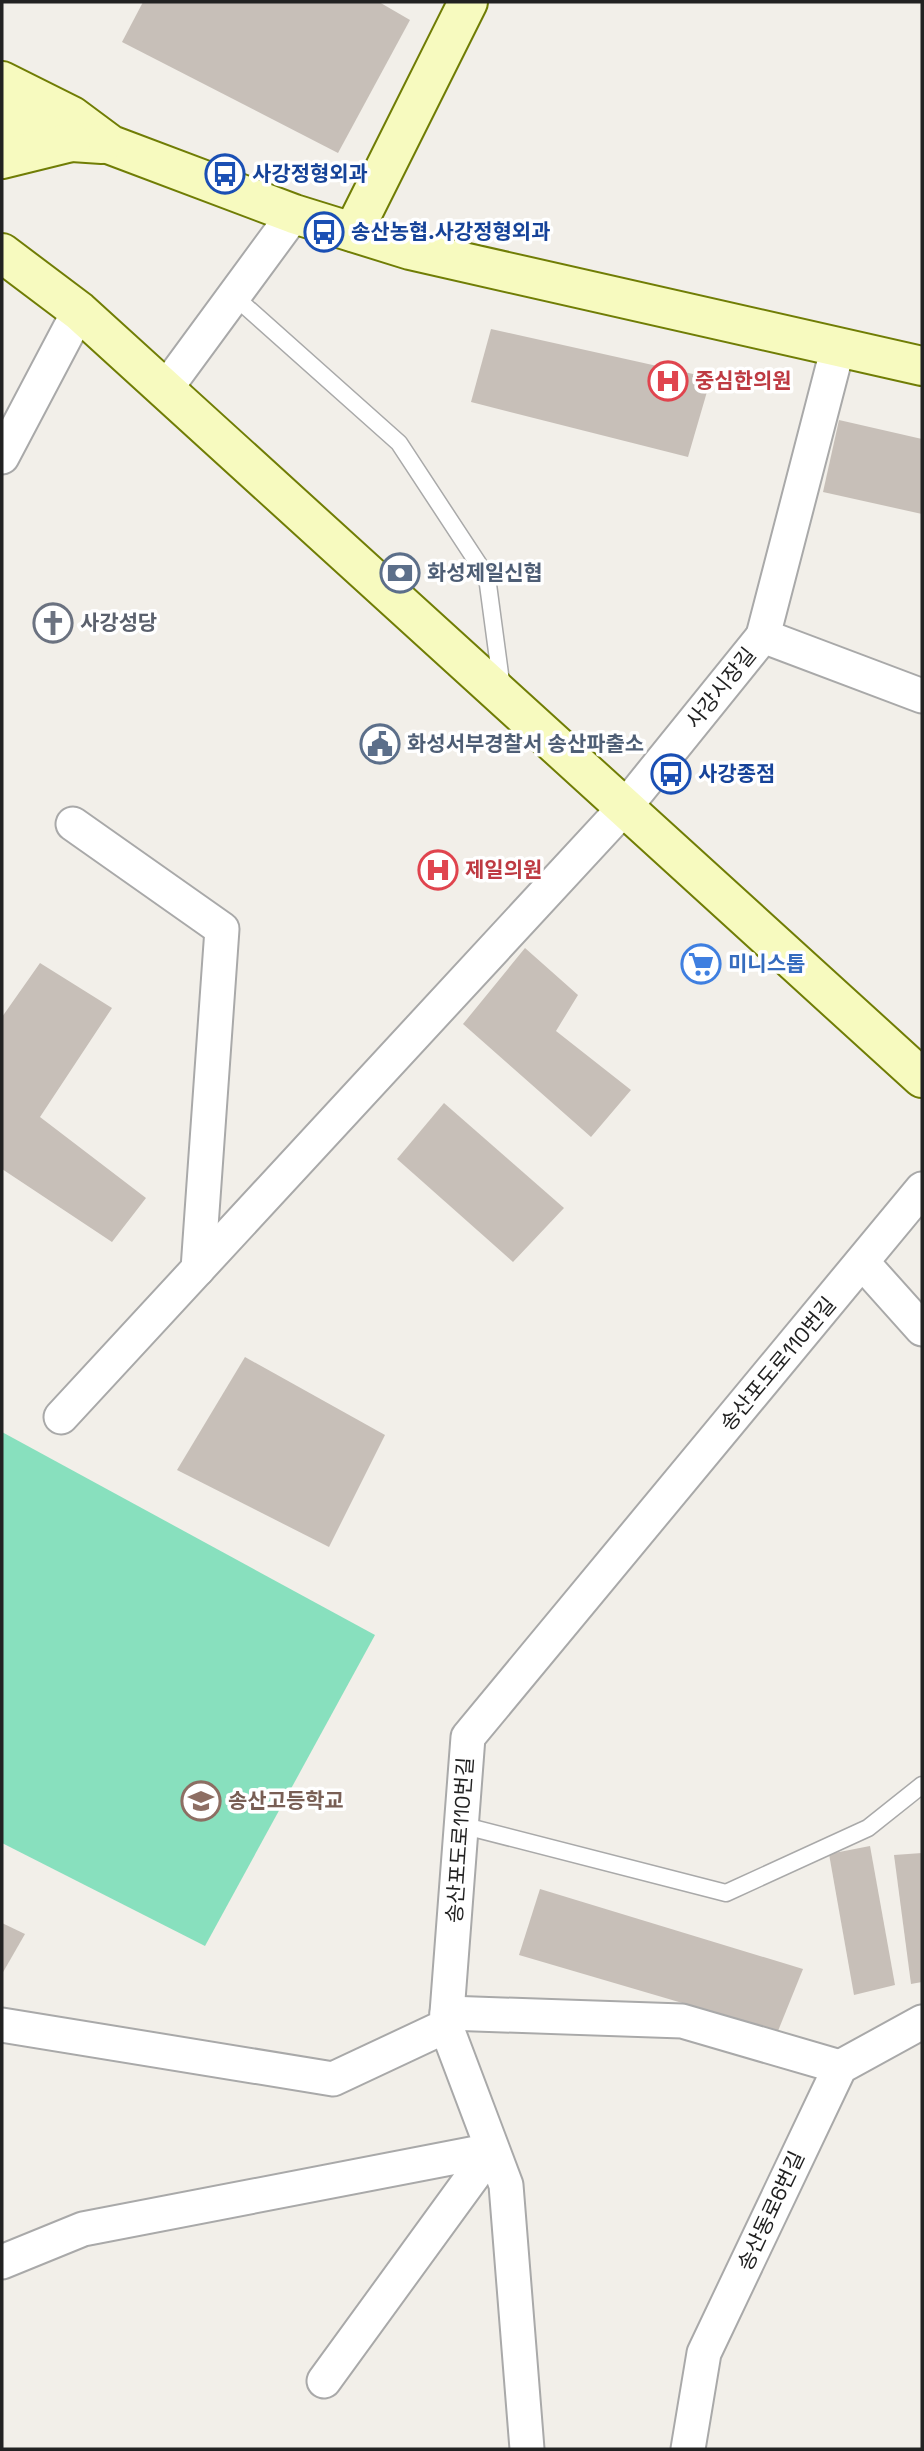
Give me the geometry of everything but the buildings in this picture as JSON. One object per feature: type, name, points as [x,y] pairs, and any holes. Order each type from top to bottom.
[{"type":"main road","points":[[353,232],[468,2]]},
{"type":"main road","points":[[2,81],[72,116],[111,145],[294,214],[410,250],[922,366]]},
{"type":"main road","points":[[2,121],[72,142],[111,145]]},
{"type":"main road","points":[[2,159],[72,142]]},
{"type":"main road","points":[[2,253],[79,311],[922,1078]]},
{"type":"street","points":[[164,391],[294,214]]},
{"type":"street","points":[[2,457],[79,311]]},
{"type":"street","points":[[762,636],[838,347]]},
{"type":"street","name":"사강시장길","points":[[61,1417],[625,807],[762,636],[922,696]]},
{"type":"street","points":[[73,824],[222,929],[198,1269]]},
{"type":"street","name":"송산포도로110번길","points":[[446,2020],[468,1737],[922,1189]]},
{"type":"street","points":[[862,1262],[922,1329]]},
{"type":"street","points":[[446,2020],[506,2185],[527,2449]]},
{"type":"street","points":[[2,2025],[333,2079],[446,2020],[682,2021],[839,2067],[922,2022]]},
{"type":"street","name":"송산동로6번길","points":[[688,2449],[704,2353],[839,2067]]},
{"type":"street","points":[[2,2262],[83,2229],[492,2150]]},
{"type":"street","points":[[324,2381],[492,2150]]},
{"type":"lane","points":[[233,296],[399,443],[487,576],[503,696]]},
{"type":"lane","points":[[461,1825],[726,1893],[868,1828],[922,1785]]},
{"type":"green space","points":[[2,1432],[375,1635],[205,1946],[2,1843]]},
{"type":"place","name":"사강정형외과","points":[[225,174]]},
{"type":"place","name":"송산농협.사강정형외과","points":[[324,232]]},
{"type":"place","name":"중심한의원","points":[[668,381]]},
{"type":"place","name":"화성제일신협","points":[[400,573]]},
{"type":"place","name":"사강성당","points":[[53,623]]},
{"type":"place","name":"화성서부경찰서 송산파출소","points":[[380,744]]},
{"type":"place","name":"사강종점","points":[[671,774]]},
{"type":"place","name":"제일의원","points":[[438,870]]},
{"type":"place","name":"미니스톱","points":[[701,964]]},
{"type":"place","name":"송산고등학교","points":[[201,1801]]}]
